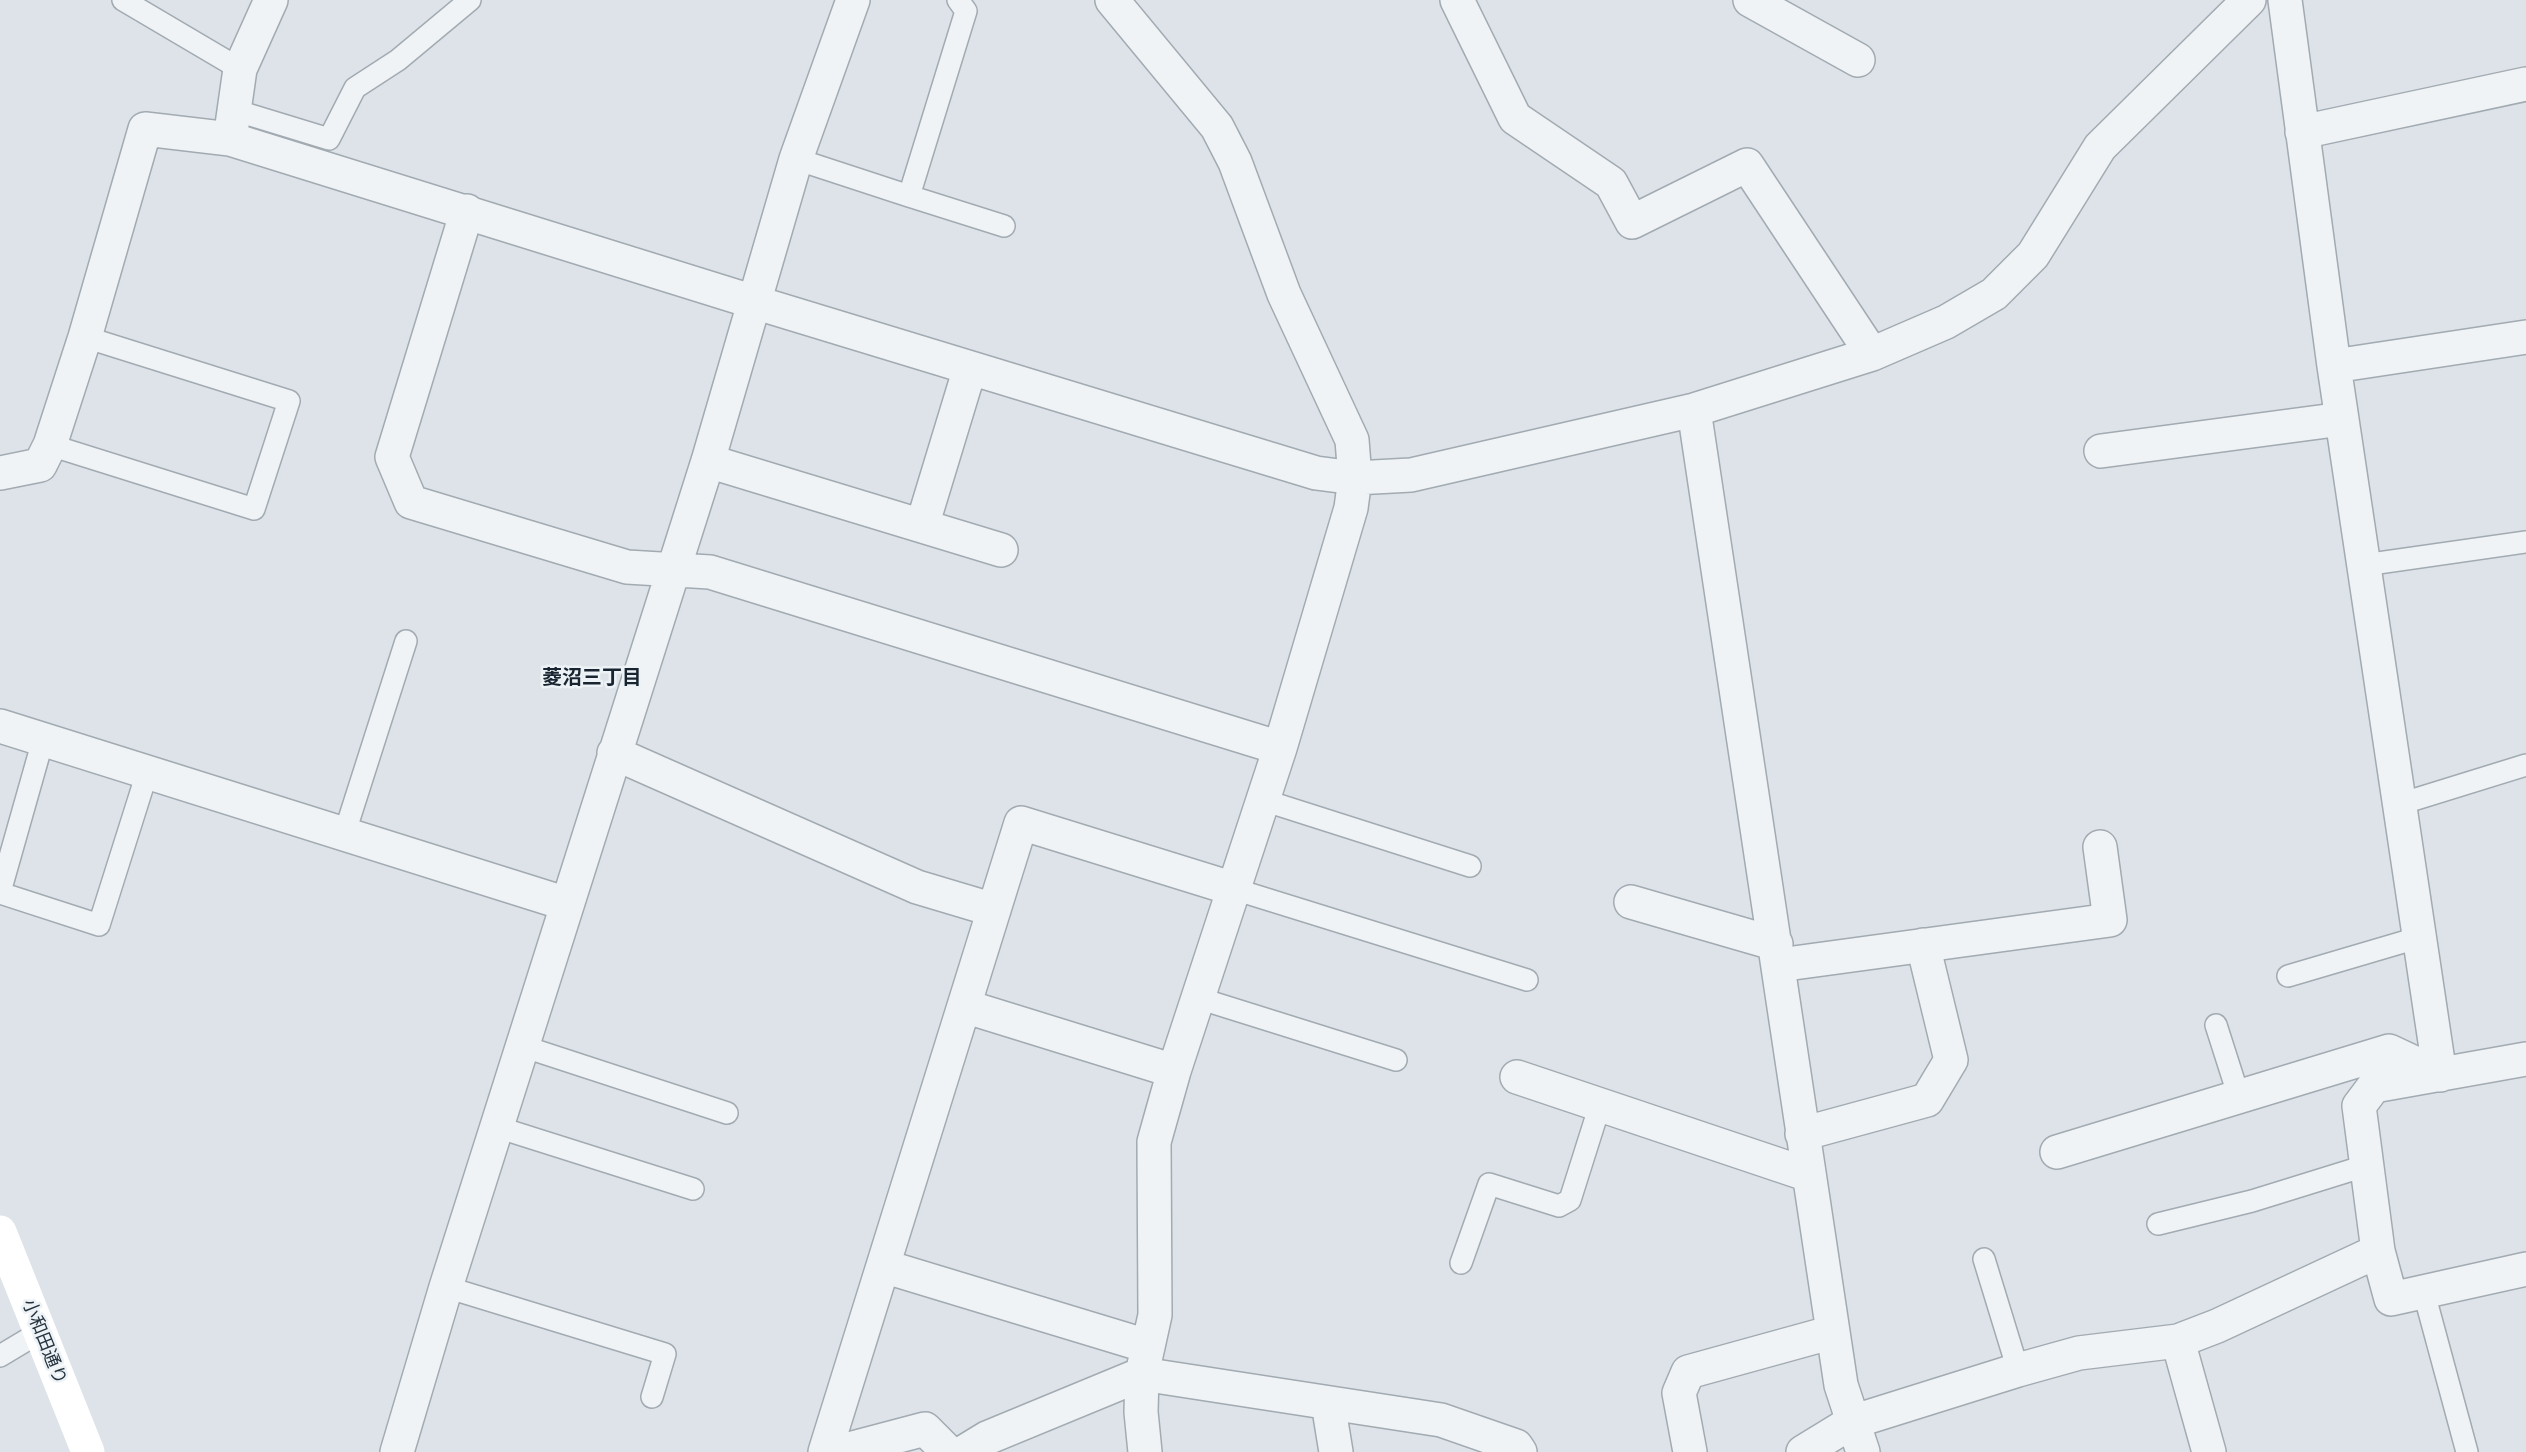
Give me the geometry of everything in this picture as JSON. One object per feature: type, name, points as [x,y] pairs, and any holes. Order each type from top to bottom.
[{"type":"street","points":[[232,124],[240,69],[271,0]]},
{"type":"street","points":[[397,1452],[446,1287],[708,461],[796,159],[853,0]]},
{"type":"street","points":[[1112,0],[1217,127],[1235,162],[1284,294],[1352,440],[1355,478],[1351,508],[1280,748],[1174,1071],[1154,1142],[1155,1315],[1145,1360],[1141,1412],[1145,1452]]},
{"type":"street","points":[[1457,0],[1515,118],[1611,183],[1632,222],[1748,165],[1872,354]]},
{"type":"street","points":[[1750,0],[1858,60]]},
{"type":"street","points":[[0,473],[40,465],[50,445],[85,337],[145,129],[232,124],[467,211],[754,302],[1316,473],[1355,478],[1411,475],[1694,410],[1872,354],[1946,322],[1994,294],[2033,255],[2100,147],[2248,0]]},
{"type":"street","points":[[2285,0],[2334,366],[2400,804],[2417,938],[2440,1075]]},
{"type":"street","points":[[2302,132],[2526,84]]},
{"type":"street","points":[[467,211],[392,457],[411,502],[627,567],[710,572],[1280,748]]},
{"type":"street","points":[[2334,366],[2526,337]]},
{"type":"street","points":[[922,526],[970,368]]},
{"type":"street","points":[[1694,410],[1841,1385],[1863,1452]]},
{"type":"street","points":[[2101,451],[2342,419]]},
{"type":"street","points":[[708,461],[1001,550]]},
{"type":"street","points":[[0,726],[567,904]]},
{"type":"street","points":[[614,753],[917,887],[994,910]]},
{"type":"street","points":[[825,1452],[1021,823],[1234,889]]},
{"type":"street","points":[[1632,902],[1777,954],[1923,945],[2110,920],[2100,847]]},
{"type":"street","points":[[1802,1134],[1927,1100],[1951,1060],[1923,945]]},
{"type":"street","points":[[964,1006],[1174,1071]]},
{"type":"street","points":[[2057,1152],[2389,1051],[2440,1075]]},
{"type":"street","points":[[2526,1059],[2374,1086],[2359,1106],[2378,1251],[2391,1299],[2526,1269]]},
{"type":"street","points":[[1517,1077],[1809,1175]]},
{"type":"street","name":"小和田通り","points":[[0,1232],[88,1452]]},
{"type":"street","points":[[1803,1452],[1852,1422],[2018,1370],[2079,1353],[2178,1341],[2217,1326],[2378,1251]]},
{"type":"street","points":[[883,1266],[1145,1360],[1328,1403],[1441,1420],[1516,1446],[1520,1452]]},
{"type":"street","points":[[1690,1452],[1679,1393],[1688,1372],[1833,1332]]},
{"type":"street","points":[[2178,1341],[2209,1452]]},
{"type":"street","points":[[964,1452],[987,1438],[1145,1360]]},
{"type":"street","points":[[1328,1403],[1336,1452]]},
{"type":"street","points":[[837,1452],[925,1429],[948,1452]]},
{"type":"lane","points":[[123,0],[240,69]]},
{"type":"lane","points":[[232,124],[329,139],[355,88],[398,60],[470,0]]},
{"type":"lane","points":[[909,196],[966,11],[958,0]]},
{"type":"lane","points":[[796,159],[1004,226]]},
{"type":"lane","points":[[50,445],[254,509],[289,401],[85,337]]},
{"type":"lane","points":[[2364,565],[2526,542]]},
{"type":"lane","points":[[344,835],[406,641]]},
{"type":"lane","points":[[43,740],[0,893],[99,925],[147,773]]},
{"type":"lane","points":[[2400,804],[2526,765]]},
{"type":"lane","points":[[1263,800],[1470,866]]},
{"type":"lane","points":[[1234,889],[1527,980]]},
{"type":"lane","points":[[2288,976],[2417,938]]},
{"type":"lane","points":[[1198,998],[1396,1060]]},
{"type":"lane","points":[[2216,1024],[2239,1097]]},
{"type":"lane","points":[[522,1046],[727,1113]]},
{"type":"lane","points":[[1461,1263],[1489,1184],[1558,1206],[1570,1200],[1600,1105]]},
{"type":"lane","points":[[497,1127],[693,1189]]},
{"type":"lane","points":[[2158,1224],[2252,1201],[2368,1165]]},
{"type":"lane","points":[[1984,1259],[2018,1370]]},
{"type":"lane","points":[[446,1287],[665,1354],[652,1397]]},
{"type":"lane","points":[[2424,1293],[2467,1452]]},
{"type":"lane","points":[[0,1356],[40,1332]]},
{"type":"district","name":"菱沼三丁目","points":[[592,678]]}]
